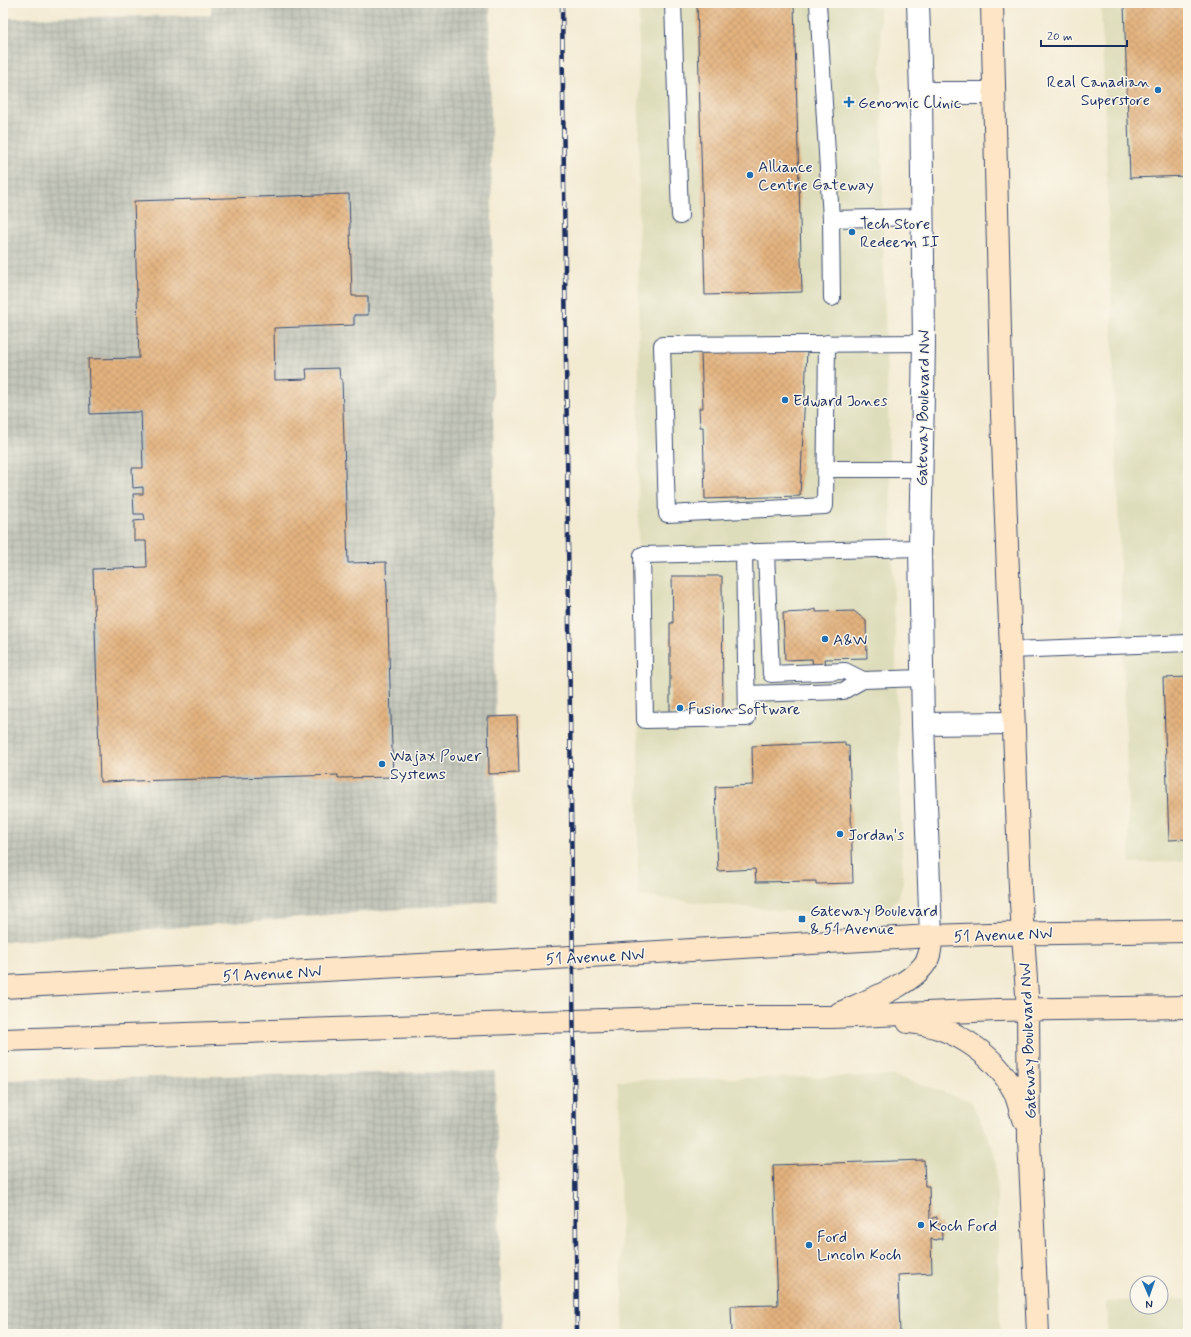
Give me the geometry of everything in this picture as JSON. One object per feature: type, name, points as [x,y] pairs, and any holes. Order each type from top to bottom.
[{"type":"main road","name":"Gateway Boulevard NW","points":[[992,3],[1002,414],[1010,650],[1028,1010],[1030,1139],[1038,1334]]},
{"type":"main road","name":"51 Avenue NW","points":[[3,987],[572,957],[931,936],[1023,933],[1188,931]]},
{"type":"main road","points":[[832,1017],[903,983],[915,974],[928,958],[931,948],[931,936]]},
{"type":"main road","points":[[3,1040],[697,1017],[832,1017],[1028,1010],[1188,1007]]},
{"type":"main road","points":[[832,1017],[922,1023],[948,1032],[972,1044],[986,1056],[1014,1090],[1030,1139]]},
{"type":"street","name":"Gateway Boulevard NW","points":[[918,3],[921,93],[924,343],[920,548],[923,724],[931,936]]},
{"type":"street","points":[[921,93],[994,93]]},
{"type":"street","points":[[923,724],[1013,723]]},
{"type":"lane","points":[[673,3],[680,216]]},
{"type":"lane","points":[[818,3],[830,219],[832,298]]},
{"type":"lane","points":[[830,219],[922,217]]},
{"type":"lane","points":[[827,343],[825,506],[667,514],[662,345],[827,343],[924,343]]},
{"type":"lane","points":[[826,469],[921,469]]},
{"type":"lane","points":[[744,553],[747,718],[645,720],[642,555],[920,548]]},
{"type":"lane","points":[[766,552],[771,674],[845,671],[863,680]]},
{"type":"lane","points":[[1010,650],[1188,643]]},
{"type":"lane","points":[[747,694],[843,691],[863,680],[923,678]]},
{"type":"shaded area","points":[[212,3],[490,3],[497,901],[3,942],[3,18],[211,15]]},
{"type":"shaded area","points":[[639,3],[880,3],[884,284],[903,882],[899,897],[890,907],[882,912],[870,914],[795,912],[638,896]]},
{"type":"shaded area","points":[[1101,3],[1188,3],[1188,861],[1130,863]]},
{"type":"shaded area","points":[[495,1071],[502,1334],[3,1334],[3,1080]]},
{"type":"shaded area","name":"Ford Lincoln Koch","points":[[895,1076],[971,1101],[996,1155],[1000,1334],[623,1334],[618,1080]]},
{"type":"shaded area","points":[[1188,1299],[1188,1334],[1107,1334],[1106,1301],[1129,1301],[1129,1315],[1169,1315],[1169,1300]]},
{"type":"building","name":"Alliance Centre Gateway","points":[[697,3],[794,3],[802,292],[705,295]]},
{"type":"building","name":"Real Canadian Superstore","points":[[1124,3],[1188,3],[1188,176],[1130,178]]},
{"type":"building","points":[[349,194],[352,296],[368,296],[368,315],[354,315],[354,325],[274,328],[275,380],[307,379],[306,369],[339,368],[340,379],[342,379],[348,563],[386,562],[393,777],[338,778],[338,775],[100,782],[93,569],[147,567],[146,541],[134,541],[134,521],[145,520],[144,514],[134,514],[133,494],[143,494],[143,487],[133,488],[132,468],[143,468],[141,412],[90,414],[88,359],[139,358],[134,201]]},
{"type":"building","points":[[807,350],[800,496],[705,499],[703,427],[700,427],[699,408],[703,408],[701,353]]},
{"type":"building","points":[[672,576],[722,576],[723,714],[670,714],[670,623],[673,623]]},
{"type":"building","name":"A&W","points":[[816,609],[816,612],[854,611],[866,621],[867,658],[825,659],[826,665],[813,666],[812,659],[785,660],[783,613],[804,612]]},
{"type":"building","points":[[1188,677],[1188,839],[1169,840],[1163,678]]},
{"type":"building","points":[[517,716],[519,773],[489,774],[488,717]]},
{"type":"building","points":[[845,742],[845,746],[849,746],[853,883],[816,884],[816,881],[756,882],[755,869],[718,871],[715,787],[753,785],[752,746]]},
{"type":"building","points":[[924,1160],[925,1186],[929,1186],[930,1220],[937,1217],[937,1224],[941,1223],[942,1239],[931,1239],[932,1273],[898,1275],[900,1334],[732,1334],[731,1306],[778,1305],[773,1165]]},
{"type":"railway","points":[[562,3],[577,1334]]},
{"type":"place","name":"Real Canadian Superstore","points":[[1158,90]]},
{"type":"place","name":"Genomic Clinic","points":[[849,102]]},
{"type":"place","name":"Alliance Centre Gateway","points":[[750,175]]},
{"type":"place","name":"Tech Store Redeem II","points":[[852,232]]},
{"type":"place","name":"Edward Jones","points":[[785,400]]},
{"type":"place","name":"A&W","points":[[825,639]]},
{"type":"place","name":"Fusion Software","points":[[680,708]]},
{"type":"place","name":"Wajax Power Systems","points":[[382,764]]},
{"type":"place","name":"Jordan's","points":[[840,834]]},
{"type":"place","name":"Gateway Boulevard & 51 Avenue","points":[[802,919]]},
{"type":"place","name":"Koch Ford","points":[[921,1225]]},
{"type":"place","name":"Ford Lincoln Koch","points":[[809,1245]]}]
